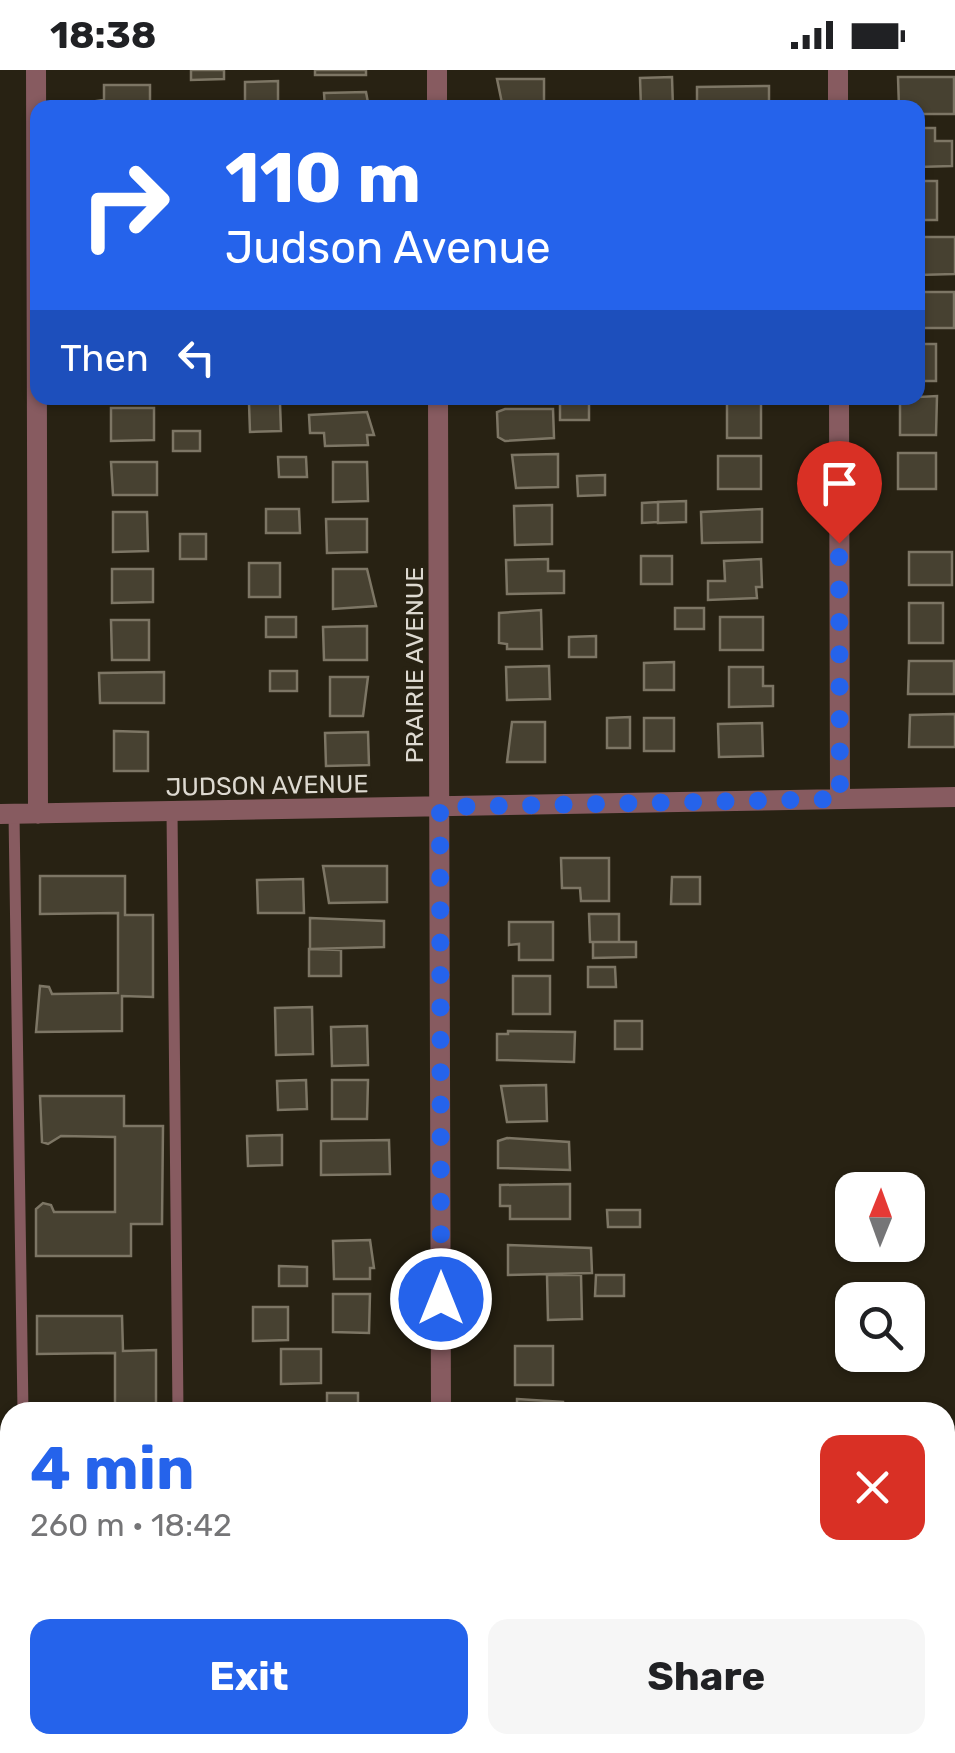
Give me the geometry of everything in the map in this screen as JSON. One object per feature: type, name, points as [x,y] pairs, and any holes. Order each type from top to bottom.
[{"type":"street","points":[[36,70],[36,100]]},
{"type":"street","points":[[436,70],[437,100]]},
{"type":"street","points":[[838,70],[838,100]]},
{"type":"street","points":[[37,405],[38,814]]},
{"type":"street","name":"PRAIRIE AVENUE","points":[[438,405],[441,1402]]},
{"type":"street","points":[[838,405],[840,799]]},
{"type":"street","name":"JUDSON AVENUE","points":[[7,814],[955,796]]},
{"type":"lane","points":[[172,812],[178,1402]]},
{"type":"lane","points":[[7,814],[23,1402]]},
{"type":"building","points":[[191,70],[224,70],[224,79],[191,80]]},
{"type":"building","points":[[315,70],[366,70],[366,75],[315,75]]},
{"type":"building","points":[[672,77],[673,100],[641,100],[640,78]]},
{"type":"building","points":[[898,77],[954,77],[954,114],[925,114],[925,100],[899,100]]},
{"type":"building","points":[[497,79],[544,79],[544,100],[501,100]]},
{"type":"building","points":[[278,81],[278,100],[245,100],[245,82]]},
{"type":"building","points":[[104,85],[150,85],[150,100],[104,100]]},
{"type":"building","points":[[769,86],[769,100],[697,100],[697,87]]},
{"type":"building","points":[[366,92],[368,100],[324,100],[324,93]]},
{"type":"building","points":[[925,128],[935,128],[935,141],[952,141],[952,166],[925,167]]},
{"type":"building","points":[[925,181],[937,181],[937,220],[925,220]]},
{"type":"building","points":[[925,237],[955,237],[955,274],[925,275]]},
{"type":"building","points":[[925,292],[954,292],[954,328],[925,328]]},
{"type":"building","points":[[925,344],[936,344],[936,381],[925,381]]},
{"type":"building","points":[[937,396],[936,435],[900,435],[900,405],[925,405],[925,397]]},
{"type":"building","points":[[249,405],[280,405],[281,431],[250,432]]},
{"type":"building","points":[[560,405],[589,405],[589,420],[560,420]]},
{"type":"building","points":[[727,405],[761,405],[761,438],[727,438]]},
{"type":"building","points":[[111,408],[154,408],[154,440],[111,441]]},
{"type":"building","points":[[553,409],[554,438],[505,441],[498,437],[497,412]]},
{"type":"building","points":[[367,412],[374,435],[367,435],[368,445],[325,446],[324,433],[310,433],[309,415]]},
{"type":"building","points":[[173,431],[200,431],[200,451],[173,451]]},
{"type":"building","points":[[898,453],[936,453],[936,489],[898,489]]},
{"type":"building","points":[[558,454],[558,487],[516,488],[512,455]]},
{"type":"building","points":[[718,456],[761,456],[761,489],[718,489]]},
{"type":"building","points":[[278,457],[306,457],[307,477],[279,477]]},
{"type":"building","points":[[111,462],[157,462],[157,495],[113,495]]},
{"type":"building","points":[[333,462],[367,462],[368,501],[333,502]]},
{"type":"building","points":[[605,475],[605,495],[578,496],[577,476]]},
{"type":"building","points":[[686,501],[686,522],[658,523],[658,502]]},
{"type":"building","points":[[658,502],[658,522],[642,523],[642,503]]},
{"type":"building","points":[[552,505],[552,544],[515,545],[514,506]]},
{"type":"building","points":[[266,509],[299,509],[300,533],[266,533]]},
{"type":"building","points":[[762,509],[762,542],[702,543],[701,512]]},
{"type":"building","points":[[113,512],[147,512],[148,551],[113,552]]},
{"type":"building","points":[[326,519],[367,519],[367,552],[327,553]]},
{"type":"building","points":[[180,534],[206,534],[206,559],[180,559]]},
{"type":"building","points":[[909,552],[952,552],[952,585],[909,585]]},
{"type":"building","points":[[641,556],[672,556],[672,584],[641,584]]},
{"type":"building","points":[[548,559],[548,571],[564,571],[564,593],[507,594],[506,560]]},
{"type":"building","points":[[761,559],[762,587],[756,587],[757,598],[708,600],[708,581],[725,581],[724,561]]},
{"type":"building","points":[[249,563],[280,563],[280,597],[249,597]]},
{"type":"building","points":[[112,569],[153,569],[153,602],[112,603]]},
{"type":"building","points":[[333,569],[367,569],[376,606],[333,609]]},
{"type":"building","points":[[909,603],[943,603],[943,643],[909,643]]},
{"type":"building","points":[[675,608],[704,608],[704,629],[675,629]]},
{"type":"building","points":[[541,610],[542,649],[507,649],[507,644],[499,643],[499,613]]},
{"type":"building","points":[[266,617],[296,617],[296,637],[266,637]]},
{"type":"building","points":[[720,617],[763,617],[763,650],[720,650]]},
{"type":"building","points":[[111,620],[149,620],[149,660],[112,660]]},
{"type":"building","points":[[367,626],[367,660],[324,660],[323,627]]},
{"type":"building","points":[[596,636],[596,657],[569,657],[569,637]]},
{"type":"building","points":[[909,661],[954,661],[954,694],[908,694]]},
{"type":"building","points":[[674,662],[674,690],[644,690],[644,663]]},
{"type":"building","points":[[549,666],[550,699],[507,700],[506,667]]},
{"type":"building","points":[[729,667],[763,667],[763,686],[773,686],[773,706],[729,707]]},
{"type":"building","points":[[270,671],[297,671],[297,691],[270,691]]},
{"type":"building","points":[[164,672],[164,703],[100,703],[99,673]]},
{"type":"building","points":[[330,677],[368,677],[363,716],[330,716]]},
{"type":"building","points":[[955,714],[955,747],[909,747],[910,715]]},
{"type":"building","points":[[630,717],[630,748],[607,748],[607,718]]},
{"type":"building","points":[[644,718],[674,718],[674,751],[644,751]]},
{"type":"building","points":[[512,722],[545,722],[545,762],[507,762]]},
{"type":"building","points":[[762,723],[763,756],[719,757],[718,724]]},
{"type":"building","points":[[114,731],[148,732],[148,771],[114,771]]},
{"type":"building","points":[[368,732],[369,765],[326,766],[325,733]]},
{"type":"building","points":[[561,858],[609,858],[609,901],[581,901],[580,888],[562,888]]},
{"type":"building","points":[[323,866],[387,866],[387,902],[329,903]]},
{"type":"building","points":[[40,876],[125,876],[125,915],[153,915],[153,997],[122,996],[122,1031],[36,1032],[40,986],[49,987],[52,994],[118,993],[118,913],[40,914]]},
{"type":"building","points":[[672,877],[700,877],[700,904],[671,904]]},
{"type":"building","points":[[303,879],[304,913],[258,913],[257,880]]},
{"type":"building","points":[[589,914],[619,914],[619,942],[590,942]]},
{"type":"building","points":[[310,918],[384,921],[384,947],[310,949]]},
{"type":"building","points":[[509,922],[553,922],[553,960],[519,960],[519,944],[509,945]]},
{"type":"building","points":[[593,942],[636,942],[636,957],[593,958]]},
{"type":"building","points":[[309,949],[341,950],[341,976],[309,976]]},
{"type":"building","points":[[588,967],[615,967],[616,987],[588,987]]},
{"type":"building","points":[[513,976],[550,976],[550,1014],[513,1014]]},
{"type":"building","points":[[312,1007],[313,1054],[276,1055],[275,1008]]},
{"type":"building","points":[[615,1021],[642,1021],[642,1049],[615,1049]]},
{"type":"building","points":[[367,1026],[368,1065],[332,1066],[331,1027]]},
{"type":"building","points":[[575,1032],[574,1062],[497,1060],[497,1034]]},
{"type":"building","points":[[306,1080],[307,1109],[278,1110],[277,1081]]},
{"type":"building","points":[[332,1080],[368,1080],[367,1119],[332,1119]]},
{"type":"building","points":[[546,1085],[547,1121],[507,1122],[501,1086]]},
{"type":"building","points":[[40,1096],[124,1096],[124,1126],[163,1126],[162,1224],[131,1224],[131,1256],[36,1256],[36,1209],[43,1203],[51,1205],[54,1212],[115,1212],[115,1137],[61,1136],[48,1144],[42,1142]]},
{"type":"building","points":[[282,1135],[282,1165],[248,1166],[247,1136]]},
{"type":"building","points":[[507,1138],[569,1142],[570,1170],[498,1168],[498,1141]]},
{"type":"building","points":[[389,1140],[390,1174],[321,1175],[321,1141]]},
{"type":"building","points":[[570,1184],[570,1219],[510,1219],[510,1206],[500,1206],[500,1185]]},
{"type":"building","points":[[607,1210],[640,1210],[640,1227],[608,1227]]},
{"type":"building","points":[[370,1240],[374,1268],[370,1268],[370,1279],[334,1279],[333,1241]]},
{"type":"building","points":[[508,1245],[591,1248],[592,1273],[508,1275]]},
{"type":"building","points":[[279,1266],[307,1267],[307,1286],[279,1286]]},
{"type":"building","points":[[547,1275],[581,1275],[582,1319],[548,1320]]},
{"type":"building","points":[[596,1275],[624,1275],[624,1296],[595,1296]]},
{"type":"building","points":[[333,1294],[370,1294],[369,1333],[333,1332]]},
{"type":"building","points":[[253,1307],[288,1307],[288,1340],[253,1341]]},
{"type":"building","points":[[37,1316],[122,1316],[123,1351],[156,1350],[156,1402],[115,1402],[115,1353],[37,1354]]},
{"type":"building","points":[[515,1346],[553,1346],[553,1385],[515,1385]]},
{"type":"building","points":[[281,1349],[321,1349],[321,1383],[281,1384]]},
{"type":"building","points":[[327,1393],[358,1393],[358,1402],[327,1402]]},
{"type":"building","points":[[517,1399],[563,1402],[517,1402]]},
{"type":"route","points":[[441,1299],[440,807],[840,799],[839,543]]}]
